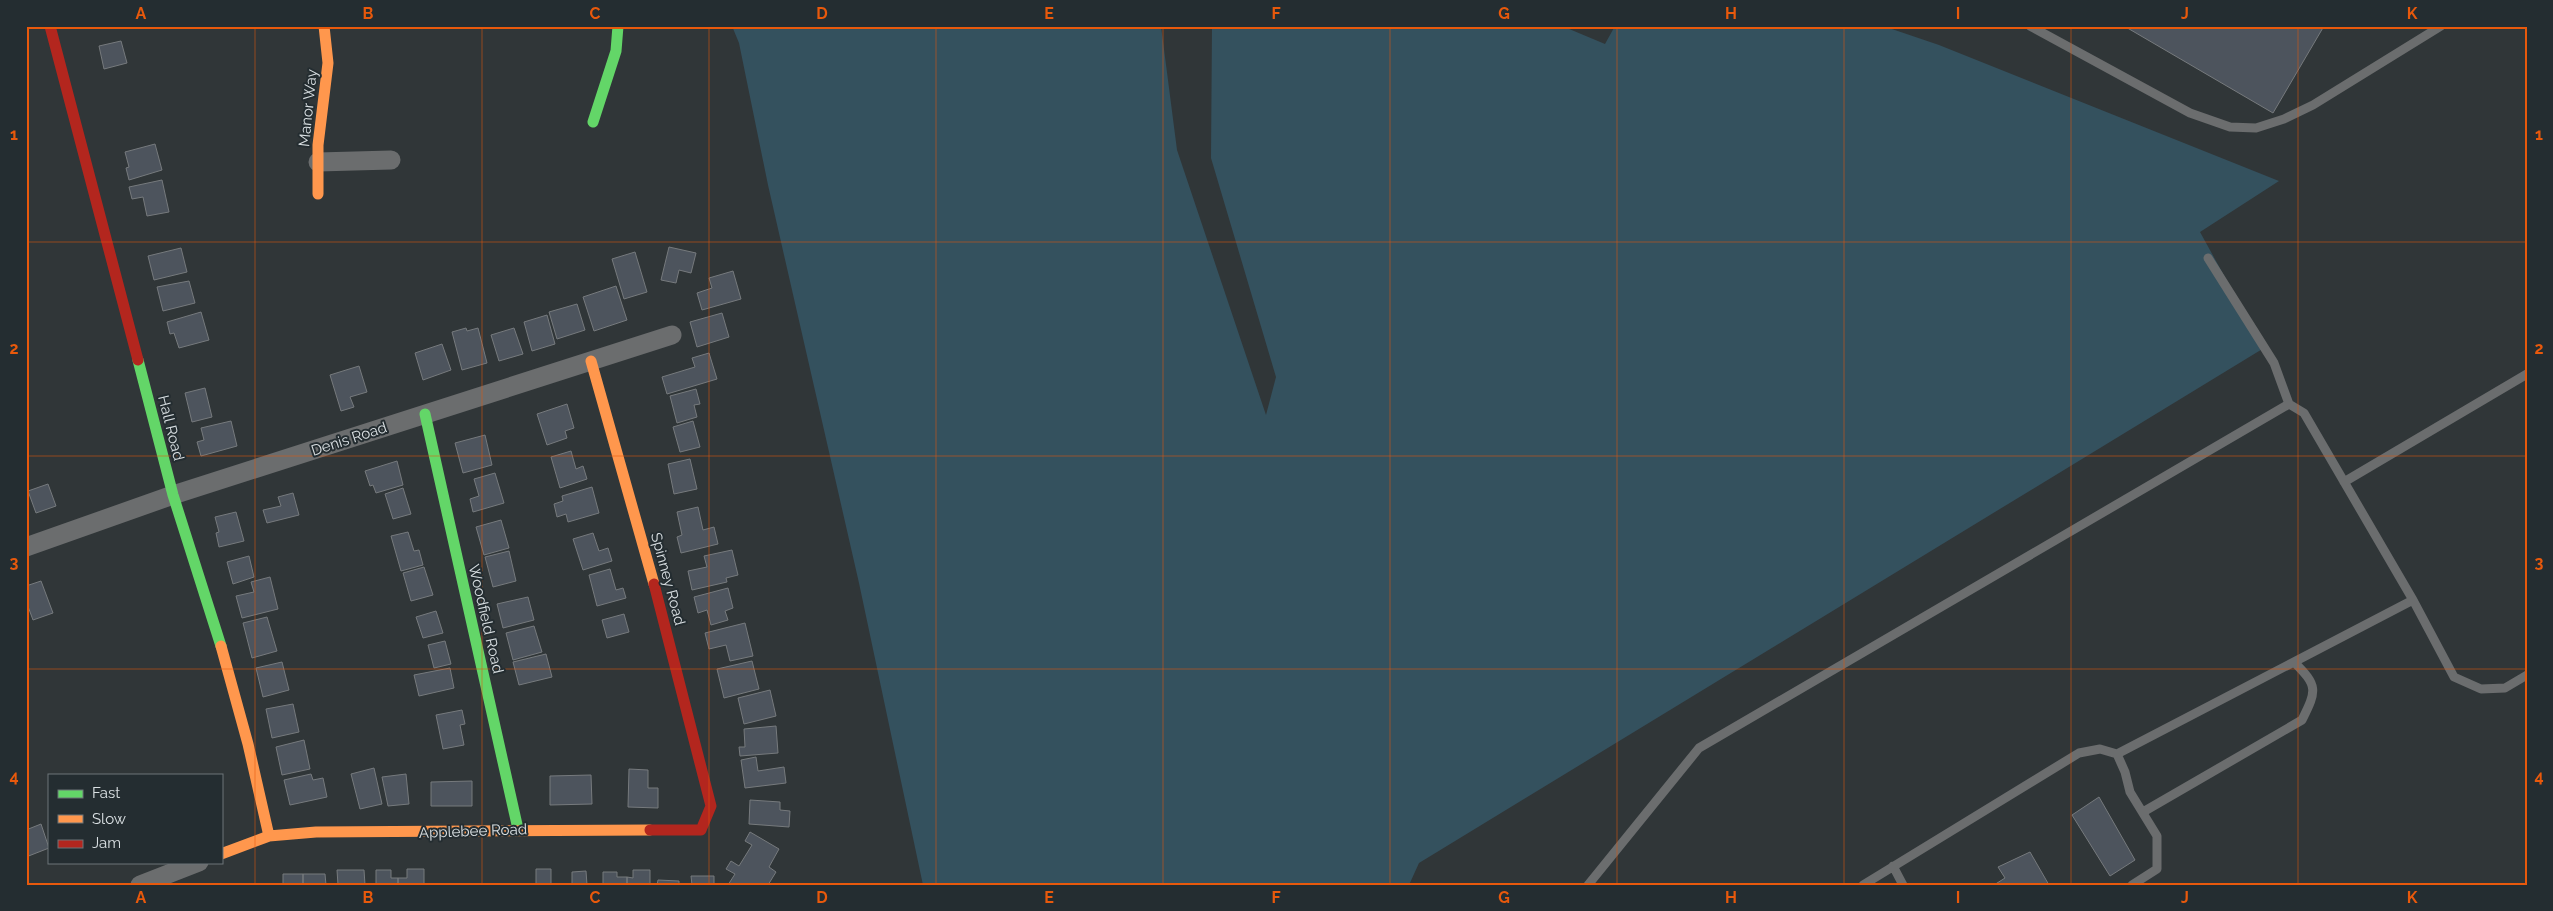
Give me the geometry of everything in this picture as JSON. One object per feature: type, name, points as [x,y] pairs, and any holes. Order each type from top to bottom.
[{"type":"street","name":"Hall Road","points":[[50,26],[173,495],[210,611],[248,744],[269,836]]},
{"type":"street","name":"Manor Way","points":[[318,194],[318,162],[328,63],[324,26]]},
{"type":"street","points":[[593,122],[616,51],[618,26]]},
{"type":"street","points":[[318,162],[391,160]]},
{"type":"street","name":"Denis Road","points":[[26,547],[173,495],[672,335]]},
{"type":"street","name":"Spinney Road","points":[[592,361],[652,575],[711,806]]},
{"type":"street","name":"Woodfield Road","points":[[425,414],[518,829]]},
{"type":"street","name":"Applebee Road","points":[[222,854],[269,836],[316,832],[408,833],[518,829],[701,830],[711,806]]},
{"type":"street","points":[[140,885],[194,864]]},
{"type":"lane","points":[[2030,26],[2190,113],[2230,127],[2256,128],[2284,119],[2313,105],[2441,26]]},
{"type":"lane","points":[[2208,258],[2274,363],[2289,404],[2304,413],[2413,600],[2454,677],[2481,688],[2505,688],[2527,675]]},
{"type":"lane","points":[[2344,482],[2527,374]]},
{"type":"lane","points":[[1588,885],[1699,748],[2289,404]]},
{"type":"lane","points":[[1863,885],[2079,753],[2100,749],[2117,754],[2413,600]]},
{"type":"lane","points":[[2142,812],[2302,720],[2313,698],[2311,680],[2294,662]]},
{"type":"lane","points":[[2117,754],[2125,772],[2130,792],[2157,836],[2157,869],[2132,885]]},
{"type":"lane","points":[[1893,866],[1903,885]]},
{"type":"shaded area","points":[[732,26],[1161,26],[1177,150],[1266,415],[1276,377],[1211,158],[1212,26],[1562,26],[1605,44],[1615,26],[1883,26],[1939,45],[2279,181],[2200,232],[2264,348],[1419,863],[1409,885],[923,885],[859,583],[768,185],[739,43]]},
{"type":"building","points":[[2124,26],[2324,26],[2273,113]]},
{"type":"building","points":[[121,41],[127,63],[104,69],[99,46]]},
{"type":"building","points":[[155,144],[162,170],[129,180],[126,168],[129,167],[125,152]]},
{"type":"building","points":[[162,180],[169,212],[147,216],[143,197],[132,199],[129,187]]},
{"type":"building","points":[[669,247],[696,253],[691,273],[679,270],[676,283],[661,280]]},
{"type":"building","points":[[181,248],[187,272],[154,280],[148,256]]},
{"type":"building","points":[[635,252],[647,292],[624,299],[612,259]]},
{"type":"building","points":[[733,271],[741,299],[702,310],[697,293],[712,288],[709,278]]},
{"type":"building","points":[[189,281],[195,303],[163,311],[157,287]]},
{"type":"building","points":[[616,286],[627,320],[594,331],[583,297]]},
{"type":"building","points":[[577,304],[585,330],[557,339],[549,312]]},
{"type":"building","points":[[201,312],[209,340],[179,348],[174,333],[170,334],[167,322]]},
{"type":"building","points":[[722,313],[729,337],[697,347],[690,322]]},
{"type":"building","points":[[547,315],[555,344],[532,351],[524,322]]},
{"type":"building","points":[[466,328],[467,331],[478,328],[487,363],[462,370],[452,332]]},
{"type":"building","points":[[514,328],[523,354],[499,361],[491,335]]},
{"type":"building","points":[[442,344],[451,370],[423,380],[415,353]]},
{"type":"building","points":[[709,353],[717,379],[667,394],[662,377],[695,367],[692,358]]},
{"type":"building","points":[[359,366],[367,392],[350,397],[354,407],[341,411],[330,375]]},
{"type":"building","points":[[205,388],[212,417],[192,422],[185,393]]},
{"type":"building","points":[[696,389],[700,404],[694,405],[697,417],[677,423],[670,396]]},
{"type":"building","points":[[567,404],[574,428],[565,431],[567,438],[547,445],[537,414]]},
{"type":"building","points":[[231,421],[237,446],[201,456],[197,442],[204,440],[201,428]]},
{"type":"building","points":[[693,421],[700,447],[680,452],[673,427]]},
{"type":"building","points":[[485,435],[492,465],[463,473],[455,443]]},
{"type":"building","points":[[571,451],[576,469],[583,466],[587,479],[560,488],[551,457]]},
{"type":"building","points":[[690,459],[697,489],[674,494],[668,464]]},
{"type":"building","points":[[397,461],[403,485],[376,493],[373,485],[370,486],[365,471]]},
{"type":"building","points":[[495,473],[504,503],[473,512],[470,499],[479,496],[474,479]]},
{"type":"building","points":[[48,484],[56,506],[36,513],[28,491]]},
{"type":"building","points":[[592,487],[599,513],[568,522],[566,514],[557,517],[554,504],[563,501],[562,496]]},
{"type":"building","points":[[403,488],[411,514],[393,519],[385,494]]},
{"type":"building","points":[[293,493],[299,515],[267,523],[263,510],[281,506],[278,497]]},
{"type":"building","points":[[698,507],[703,530],[714,527],[718,544],[681,553],[677,537],[682,535],[677,512]]},
{"type":"building","points":[[236,512],[244,541],[219,547],[216,533],[219,532],[215,517]]},
{"type":"building","points":[[501,520],[509,548],[484,555],[476,527]]},
{"type":"building","points":[[408,532],[414,551],[419,550],[423,565],[401,571],[391,536]]},
{"type":"building","points":[[593,533],[599,551],[608,548],[612,561],[583,570],[573,539]]},
{"type":"building","points":[[732,550],[738,575],[726,578],[727,582],[692,590],[688,571],[707,567],[704,556]]},
{"type":"building","points":[[509,551],[516,581],[493,587],[485,557]]},
{"type":"building","points":[[249,556],[254,577],[233,584],[227,562]]},
{"type":"building","points":[[424,567],[433,595],[411,601],[403,573]]},
{"type":"building","points":[[610,569],[616,590],[623,588],[626,598],[597,606],[589,575]]},
{"type":"building","points":[[270,577],[278,609],[242,618],[236,596],[254,592],[251,582]]},
{"type":"building","points":[[41,581],[53,613],[33,620],[26,601],[26,586]]},
{"type":"building","points":[[728,588],[733,608],[725,611],[728,620],[711,625],[707,610],[698,613],[694,597]]},
{"type":"building","points":[[528,597],[534,620],[503,628],[497,604]]},
{"type":"building","points":[[436,611],[443,633],[423,638],[416,617]]},
{"type":"building","points":[[624,614],[629,632],[607,638],[602,620]]},
{"type":"building","points":[[267,617],[277,651],[252,658],[243,623]]},
{"type":"building","points":[[745,623],[753,656],[730,661],[726,645],[709,649],[705,633]]},
{"type":"building","points":[[534,626],[542,652],[513,660],[506,633]]},
{"type":"building","points":[[445,641],[451,664],[434,668],[428,645]]},
{"type":"building","points":[[546,654],[552,677],[519,685],[513,662]]},
{"type":"building","points":[[752,661],[759,689],[724,698],[717,669]]},
{"type":"building","points":[[282,662],[289,690],[263,697],[256,668]]},
{"type":"building","points":[[450,668],[454,688],[419,696],[414,675]]},
{"type":"building","points":[[770,690],[776,716],[744,724],[738,698]]},
{"type":"building","points":[[293,704],[299,732],[272,738],[266,709]]},
{"type":"building","points":[[462,710],[465,724],[460,725],[464,745],[443,749],[436,715]]},
{"type":"building","points":[[776,726],[778,753],[740,756],[739,747],[745,747],[744,729]]},
{"type":"building","points":[[304,740],[310,769],[282,775],[276,747]]},
{"type":"building","points":[[756,757],[758,771],[784,767],[786,783],[745,788],[741,760]]},
{"type":"building","points":[[374,768],[382,804],[360,809],[351,774]]},
{"type":"building","points":[[629,769],[648,770],[648,788],[658,788],[658,808],[628,807]]},
{"type":"building","points":[[311,774],[313,780],[323,778],[327,797],[290,805],[284,780]]},
{"type":"building","points":[[406,774],[409,804],[388,806],[382,777]]},
{"type":"building","points":[[591,775],[592,804],[550,805],[550,776]]},
{"type":"building","points":[[472,781],[472,806],[431,806],[431,782]]},
{"type":"building","points":[[2099,797],[2135,860],[2110,876],[2072,815]]},
{"type":"building","points":[[750,800],[780,802],[780,810],[790,811],[789,827],[749,824]]},
{"type":"building","points":[[41,824],[48,848],[26,857],[26,830]]},
{"type":"building","points":[[750,832],[779,849],[769,867],[776,872],[768,885],[728,885],[735,874],[726,869],[731,861],[739,866],[752,845],[745,841]]},
{"type":"building","points":[[2030,852],[2049,885],[1994,885],[2005,878],[1998,867]]},
{"type":"building","points":[[407,869],[424,869],[424,885],[398,885],[398,878],[407,878]]},
{"type":"building","points":[[536,869],[551,869],[551,885],[536,885]]},
{"type":"building","points":[[337,870],[364,870],[365,885],[338,885]]},
{"type":"building","points":[[376,870],[391,870],[391,878],[398,878],[398,885],[376,885]]},
{"type":"building","points":[[633,870],[650,870],[650,885],[627,885],[627,877],[633,878]]},
{"type":"building","points":[[586,871],[587,885],[572,885],[572,872]]},
{"type":"building","points":[[603,872],[617,872],[617,877],[627,877],[627,885],[603,885]]},
{"type":"building","points":[[283,874],[303,874],[303,885],[283,885]]},
{"type":"building","points":[[303,874],[325,874],[326,885],[303,885]]},
{"type":"building","points":[[691,876],[714,876],[714,885],[692,885]]},
{"type":"building","points":[[658,880],[679,881],[679,885],[657,885]]},
{"type":"traffic: fast","points":[[593,122],[616,51],[618,26]]},
{"type":"traffic: fast","points":[[138,360],[173,495],[221,646]]},
{"type":"traffic: fast","points":[[425,414],[518,829]]},
{"type":"traffic: slow","points":[[318,194],[318,145],[328,63],[324,26]]},
{"type":"traffic: slow","points":[[591,361],[654,584]]},
{"type":"traffic: slow","points":[[221,646],[248,744],[269,836]]},
{"type":"traffic: slow","points":[[222,854],[269,836],[316,832],[650,830]]},
{"type":"traffic: jam","points":[[50,26],[138,360]]},
{"type":"traffic: jam","points":[[650,830],[701,830],[711,806],[654,584]]}]
